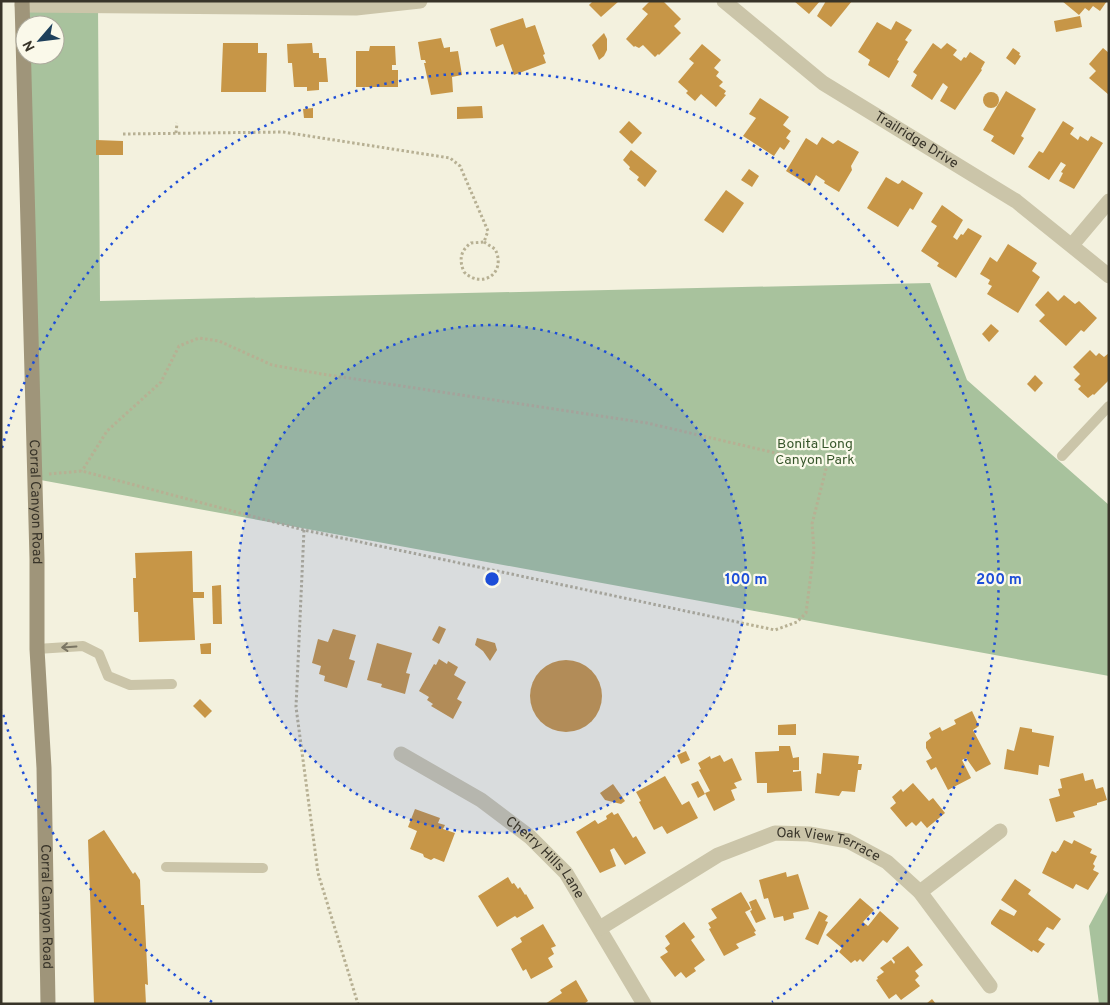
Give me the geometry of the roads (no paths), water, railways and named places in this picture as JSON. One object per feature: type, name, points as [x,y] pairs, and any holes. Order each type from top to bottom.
[{"type":"main road","name":"Corral Canyon Road","points":[[22,3],[37,559],[37,649],[44,768],[48,1004]]},
{"type":"street","points":[[22,3],[196,3],[356,8],[420,1]]},
{"type":"street","name":"Trailridge Drive","points":[[724,1],[822,83],[1016,202],[1109,276]]},
{"type":"street","points":[[1072,245],[1109,201]]},
{"type":"street","name":"Cherry Hills Lane","points":[[401,754],[481,800],[530,837],[566,873],[644,1004]]},
{"type":"street","points":[[920,892],[1000,831]]},
{"type":"street","name":"Oak View Terrace","points":[[600,928],[718,855],[775,833],[810,834],[848,841],[887,862],[920,892],[990,986]]},
{"type":"lane","points":[[1062,456],[1109,406]]},
{"type":"lane","points":[[37,649],[82,646],[99,654],[108,676],[130,685],[172,684]]},
{"type":"lane","points":[[166,867],[263,868]]},
{"type":"park label","name":"Bonita Long Canyon Park","points":[[815,452]]}]
